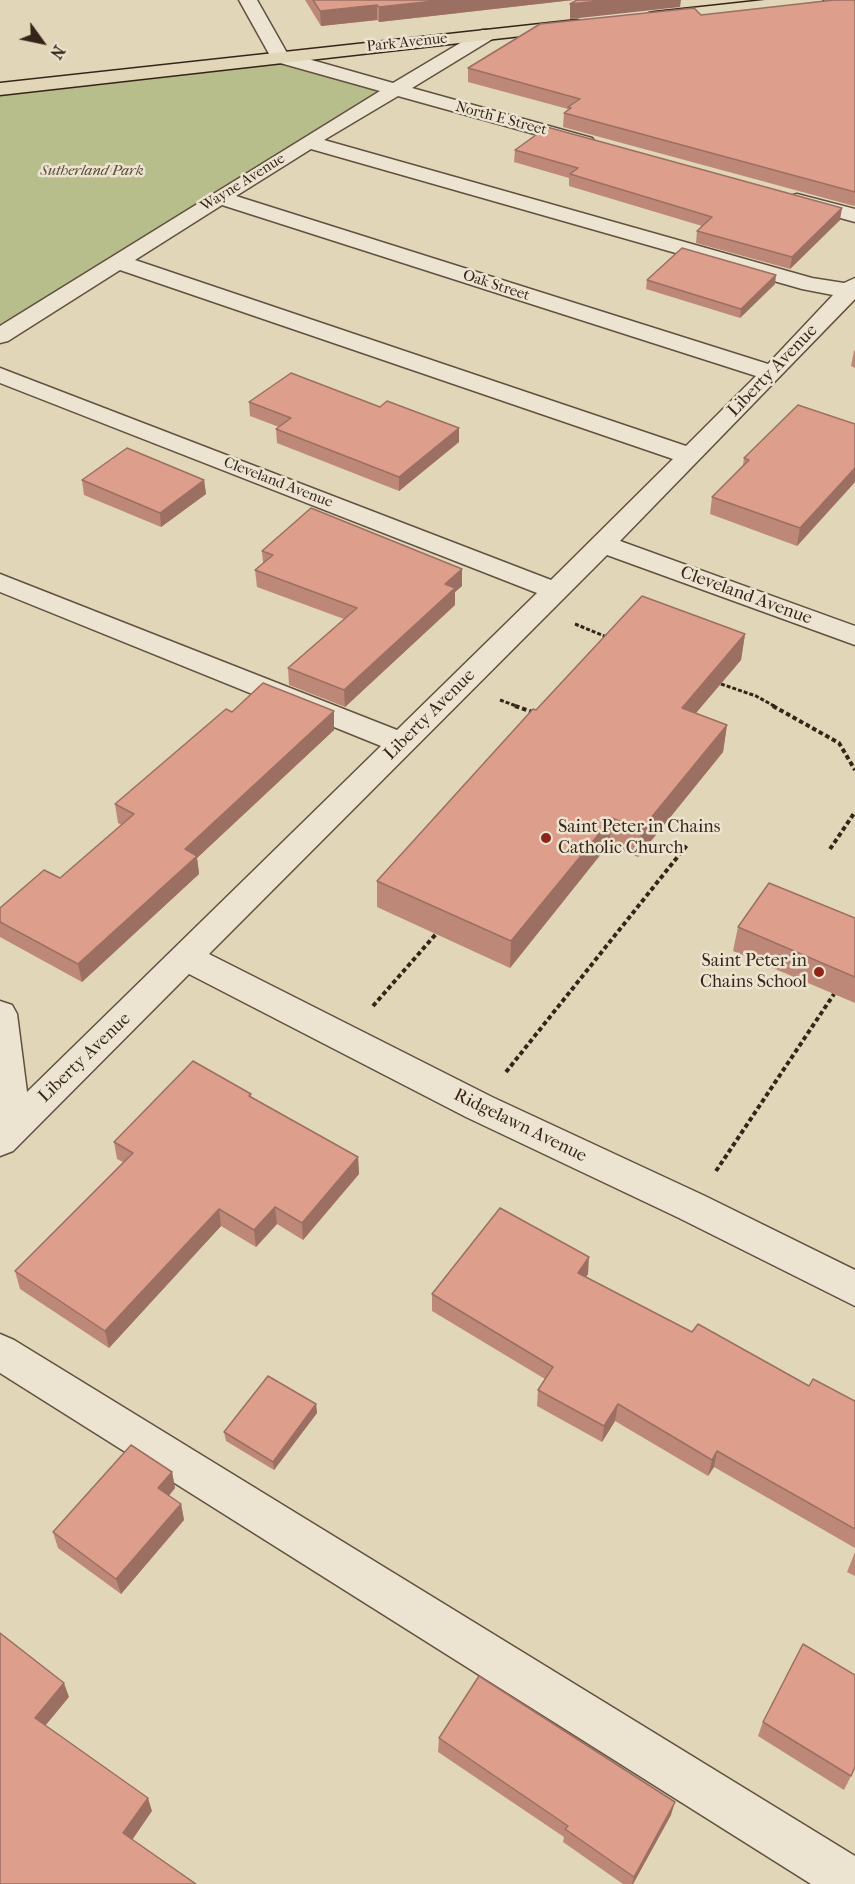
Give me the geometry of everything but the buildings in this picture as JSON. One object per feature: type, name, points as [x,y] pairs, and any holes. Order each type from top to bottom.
[{"type":"main road","points":[[643,18],[814,0]]},
{"type":"main road","name":"Park Avenue","points":[[0,89],[597,23]]},
{"type":"street","points":[[248,0],[280,57]]},
{"type":"street","name":"Wayne Avenue","points":[[0,336],[308,142],[488,34]]},
{"type":"street","name":"North E Street","points":[[280,57],[603,147]]},
{"type":"street","points":[[308,142],[810,284],[853,289]]},
{"type":"street","points":[[775,194],[855,216]]},
{"type":"street","name":"Oak Street","points":[[220,198],[772,373]]},
{"type":"street","points":[[119,262],[690,456]]},
{"type":"street","name":"Liberty Avenue","points":[[7,1135],[603,544],[853,289]]},
{"type":"street","name":"Cleveland Avenue","points":[[0,375],[556,591]]},
{"type":"street","name":"Cleveland Avenue","points":[[603,544],[853,631]]},
{"type":"street","points":[[0,582],[402,743]]},
{"type":"street","name":"Ridgelawn Avenue","points":[[187,958],[479,1107],[692,1207],[855,1290]]},
{"type":"street","points":[[0,1014],[7,1135]]},
{"type":"street","points":[[0,1352],[855,1884]]},
{"type":"path","points":[[461,684],[542,716]]},
{"type":"path","points":[[721,684],[756,696],[839,743],[855,770]]},
{"type":"path","points":[[830,849],[855,813]]},
{"type":"path","points":[[479,1107],[687,845]]},
{"type":"path","points":[[345,1039],[436,934]]},
{"type":"path","points":[[692,1207],[834,994]]},
{"type":"green space","name":"Sutherland Park","points":[[280,57],[396,90],[0,336],[0,89]]},
{"type":"place","name":"Saint Peter in Chains Catholic Church","points":[[546,838]]},
{"type":"place","name":"Saint Peter in Chains School","points":[[819,972]]}]
